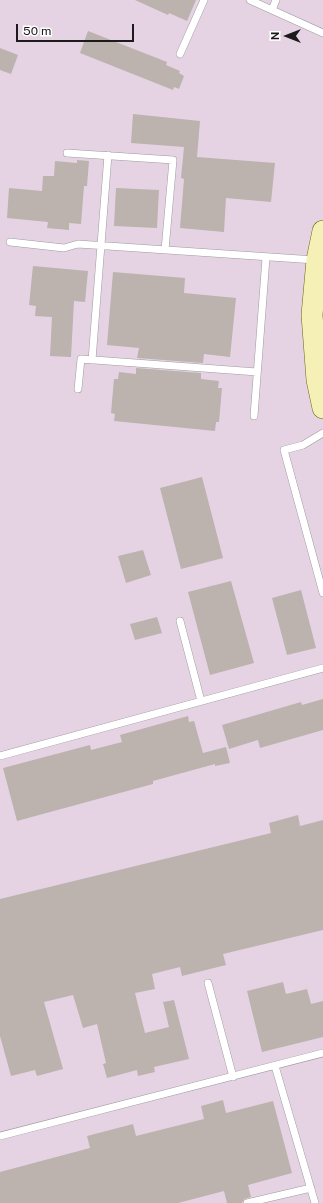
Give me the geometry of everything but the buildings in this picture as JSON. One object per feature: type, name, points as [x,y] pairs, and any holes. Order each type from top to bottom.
[{"type":"street","points":[[323,231],[317,260],[312,315],[317,380],[323,408]]},
{"type":"lane","points":[[180,54],[204,0]]},
{"type":"lane","points":[[250,0],[323,33]]},
{"type":"lane","points":[[272,10],[276,0]]},
{"type":"lane","points":[[67,152],[173,160],[165,250]]},
{"type":"lane","points":[[92,360],[108,155]]},
{"type":"lane","points":[[10,242],[64,248],[78,244],[266,258],[317,260]]},
{"type":"lane","points":[[254,416],[266,258]]},
{"type":"lane","points":[[78,389],[81,359],[258,372]]},
{"type":"lane","points":[[323,433],[303,445],[284,450],[323,593]]},
{"type":"lane","points":[[180,621],[201,701]]},
{"type":"lane","points":[[0,756],[323,668]]},
{"type":"lane","points":[[208,983],[233,1077]]},
{"type":"lane","points":[[0,1136],[323,1053]]},
{"type":"lane","points":[[275,1066],[315,1203]]},
{"type":"lane","points":[[247,1203],[311,1188]]},
{"type":"shaded area","points":[[0,0],[323,0],[323,1203],[0,1203]]}]
